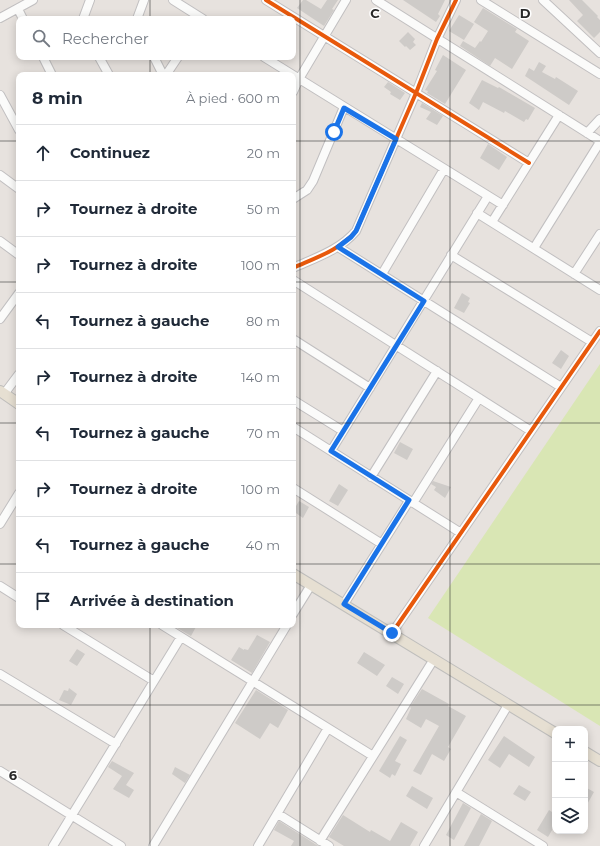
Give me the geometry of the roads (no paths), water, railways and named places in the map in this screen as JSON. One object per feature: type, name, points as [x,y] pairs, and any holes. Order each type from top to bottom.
[{"type":"main road","points":[[2,392],[16,402]]},
{"type":"main road","points":[[296,576],[392,633],[552,732]]},
{"type":"main road","points":[[588,754],[600,761]]},
{"type":"street","points":[[0,18],[33,0]]},
{"type":"street","points":[[84,16],[90,0]]},
{"type":"street","points":[[138,16],[144,0]]},
{"type":"street","points":[[173,0],[198,16]]},
{"type":"street","points":[[266,0],[292,16]]},
{"type":"street","points":[[296,75],[325,37],[346,0]]},
{"type":"street","points":[[376,0],[600,142],[534,248]]},
{"type":"street","points":[[296,267],[338,247],[356,231],[416,93],[437,39],[456,0]]},
{"type":"street","points":[[481,0],[600,74]]},
{"type":"street","points":[[543,0],[600,53]]},
{"type":"street","points":[[18,9],[22,16]]},
{"type":"street","points":[[296,19],[529,163]]},
{"type":"street","points":[[44,60],[50,72]]},
{"type":"street","points":[[101,60],[107,72]]},
{"type":"street","points":[[156,60],[162,72]]},
{"type":"street","points":[[166,72],[176,60]]},
{"type":"street","points":[[269,60],[288,72]]},
{"type":"street","points":[[296,77],[344,108],[503,205]]},
{"type":"street","points":[[0,95],[16,124]]},
{"type":"street","points":[[296,197],[307,190],[313,181],[344,108]]},
{"type":"street","points":[[492,222],[559,115]]},
{"type":"street","points":[[587,133],[600,119]]},
{"type":"street","points":[[382,274],[444,169]]},
{"type":"street","points":[[0,175],[16,187]]},
{"type":"street","points":[[331,451],[488,196]]},
{"type":"street","points":[[477,213],[600,290]]},
{"type":"street","points":[[574,274],[600,234]]},
{"type":"street","points":[[0,241],[16,253]]},
{"type":"street","points":[[338,247],[561,387]]},
{"type":"street","points":[[452,255],[592,342]]},
{"type":"street","points":[[296,282],[531,431]]},
{"type":"street","points":[[0,319],[16,297]]},
{"type":"street","points":[[392,633],[600,331]]},
{"type":"street","points":[[296,341],[370,388]]},
{"type":"street","points":[[371,476],[437,371]]},
{"type":"street","points":[[2,392],[16,377]]},
{"type":"street","points":[[344,604],[382,544],[480,398]]},
{"type":"street","points":[[296,402],[343,432]]},
{"type":"street","points":[[296,429],[461,533]]},
{"type":"street","points":[[296,490],[382,544]]},
{"type":"street","points":[[0,524],[16,498]]},
{"type":"street","points":[[296,609],[311,585]]},
{"type":"street","points":[[0,586],[16,596]]},
{"type":"street","points":[[68,628],[154,682]]},
{"type":"street","points":[[167,628],[373,756]]},
{"type":"street","points":[[153,846],[285,628]]},
{"type":"street","points":[[53,846],[181,637]]},
{"type":"street","points":[[320,841],[434,659]]},
{"type":"street","points":[[0,674],[116,744]]},
{"type":"street","points":[[424,846],[508,705]]},
{"type":"street","points":[[258,846],[328,728]]},
{"type":"street","points":[[0,771],[121,846]]},
{"type":"street","points":[[456,792],[539,845]]},
{"type":"street","points":[[278,814],[329,846]]}]
